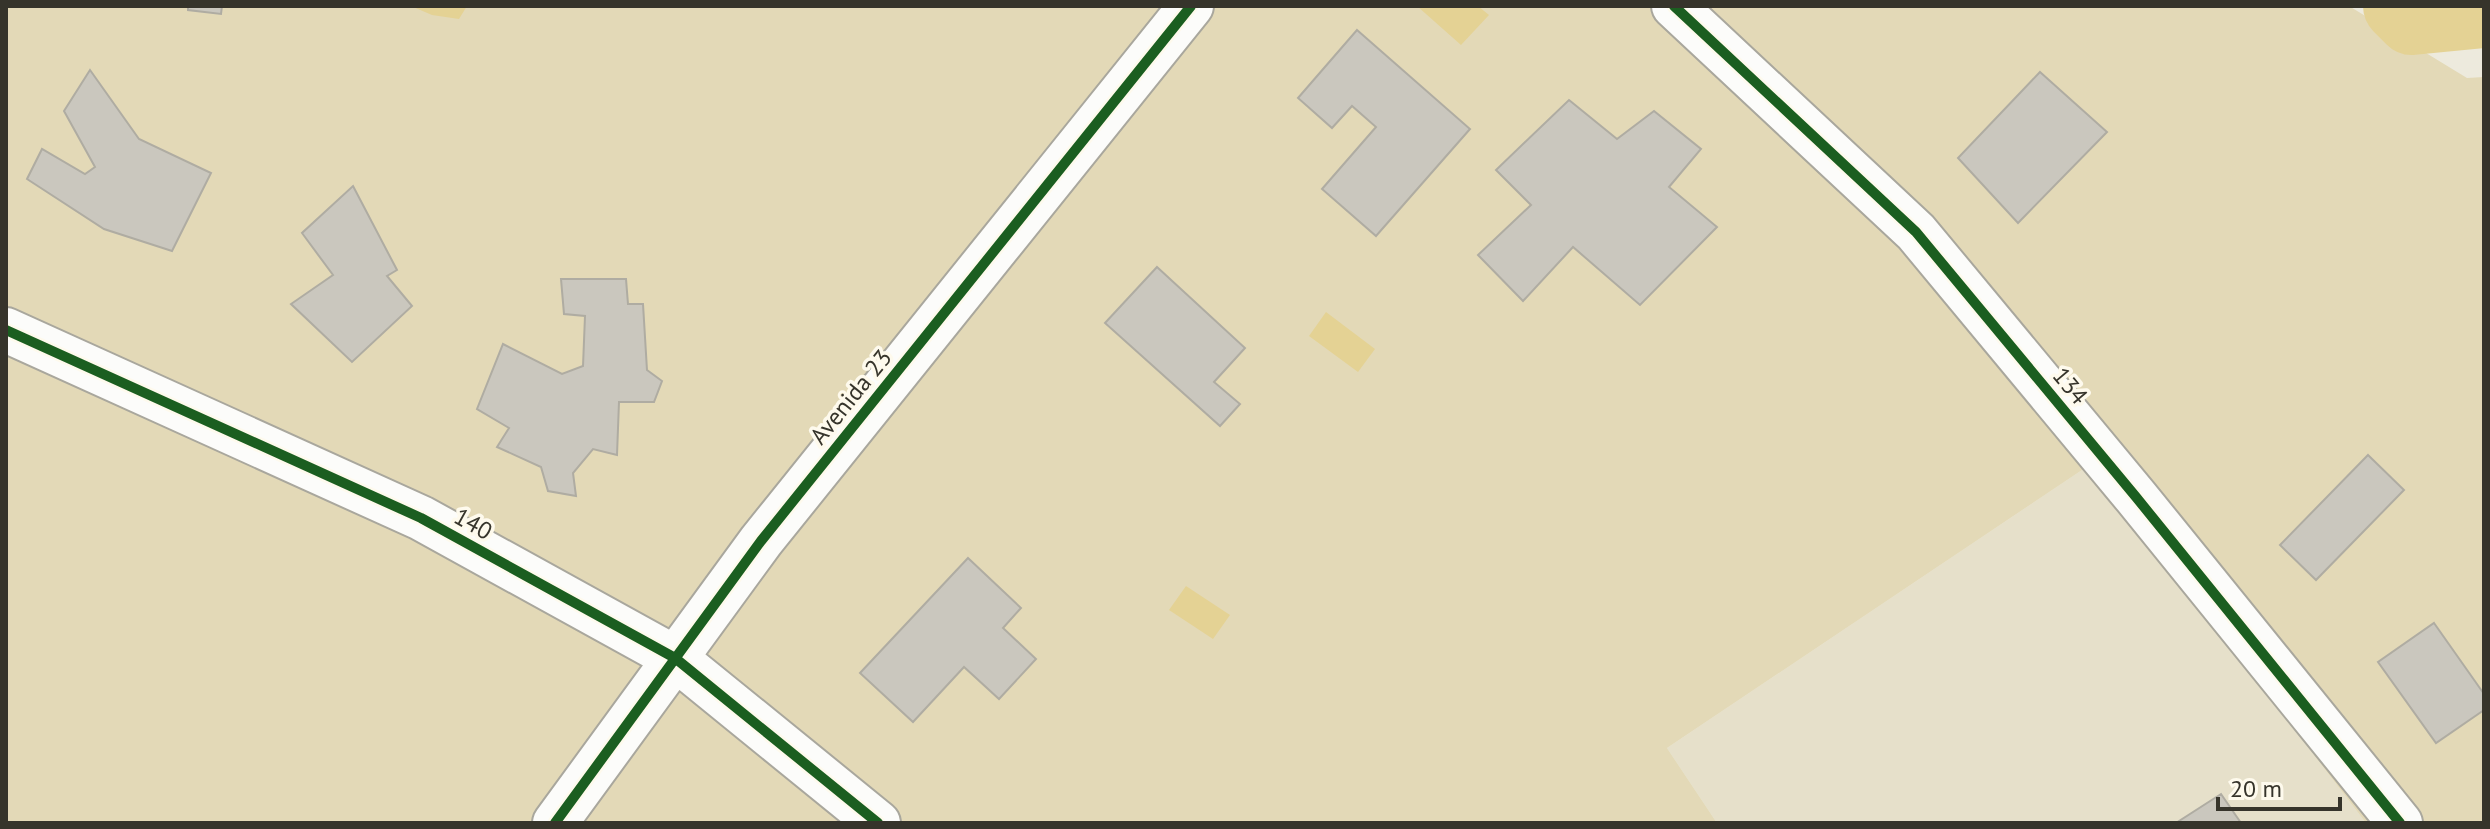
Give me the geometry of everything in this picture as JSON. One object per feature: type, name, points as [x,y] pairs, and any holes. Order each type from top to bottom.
[{"type":"street","name":"Avenida 23","points":[[555,823],[761,541],[1191,6]]},
{"type":"street","name":"134","points":[[1674,6],[1916,232],[2400,823]]},
{"type":"street","name":"140","points":[[6,330],[421,518],[675,658],[878,823]]},
{"type":"shaded area","points":[[6,6],[2349,6],[2467,78],[2484,77],[2484,823],[2366,823],[2091,464],[1667,748],[1717,823],[6,823]]},
{"type":"shaded area","points":[[411,6],[467,6],[459,19],[432,15]]},
{"type":"shaded area","points":[[1417,6],[1478,6],[1489,15],[1461,45]]},
{"type":"shaded area","points":[[1326,312],[1375,349],[1358,372],[1309,336]]},
{"type":"shaded area","points":[[2091,464],[2366,823],[1717,823],[1667,748]]},
{"type":"shaded area","points":[[1186,586],[1230,615],[1213,639],[1169,610]]},
{"type":"building","points":[[188,6],[222,6],[221,14],[188,10]]},
{"type":"building","points":[[1357,30],[1470,129],[1376,236],[1322,189],[1376,127],[1352,106],[1332,128],[1298,98]]},
{"type":"building","points":[[90,70],[139,139],[211,173],[172,251],[104,229],[27,179],[42,149],[85,174],[95,167],[64,111]]},
{"type":"building","points":[[2040,72],[2107,132],[2018,223],[1958,158]]},
{"type":"building","points":[[1569,100],[1617,139],[1654,111],[1701,149],[1669,187],[1717,227],[1640,305],[1573,247],[1523,301],[1478,255],[1531,205],[1496,170]]},
{"type":"building","points":[[353,186],[397,270],[387,276],[412,306],[352,362],[291,304],[333,275],[302,233]]},
{"type":"building","points":[[1157,267],[1245,348],[1214,382],[1240,404],[1220,426],[1105,323]]},
{"type":"building","points":[[561,279],[626,279],[628,304],[643,304],[647,370],[662,381],[654,402],[619,402],[617,455],[593,449],[573,473],[576,496],[548,491],[541,467],[497,447],[509,428],[477,409],[503,344],[562,374],[583,366],[585,316],[564,314]]},
{"type":"building","points":[[2368,455],[2404,490],[2316,580],[2280,545]]},
{"type":"building","points":[[968,558],[1021,608],[1003,628],[1036,659],[999,699],[964,667],[913,722],[860,673]]},
{"type":"building","points":[[2434,623],[2484,694],[2484,710],[2436,743],[2378,662]]},
{"type":"building","points":[[2221,794],[2241,823],[2176,823]]},
{"type":"waterway","points":[[2399,6],[2412,19],[2484,12]]},
{"type":"cycle path","points":[[555,823],[761,541],[1191,6]]},
{"type":"cycle path","points":[[1674,6],[1916,232],[2400,823]]},
{"type":"cycle path","points":[[6,330],[421,518],[675,658],[878,823]]}]
